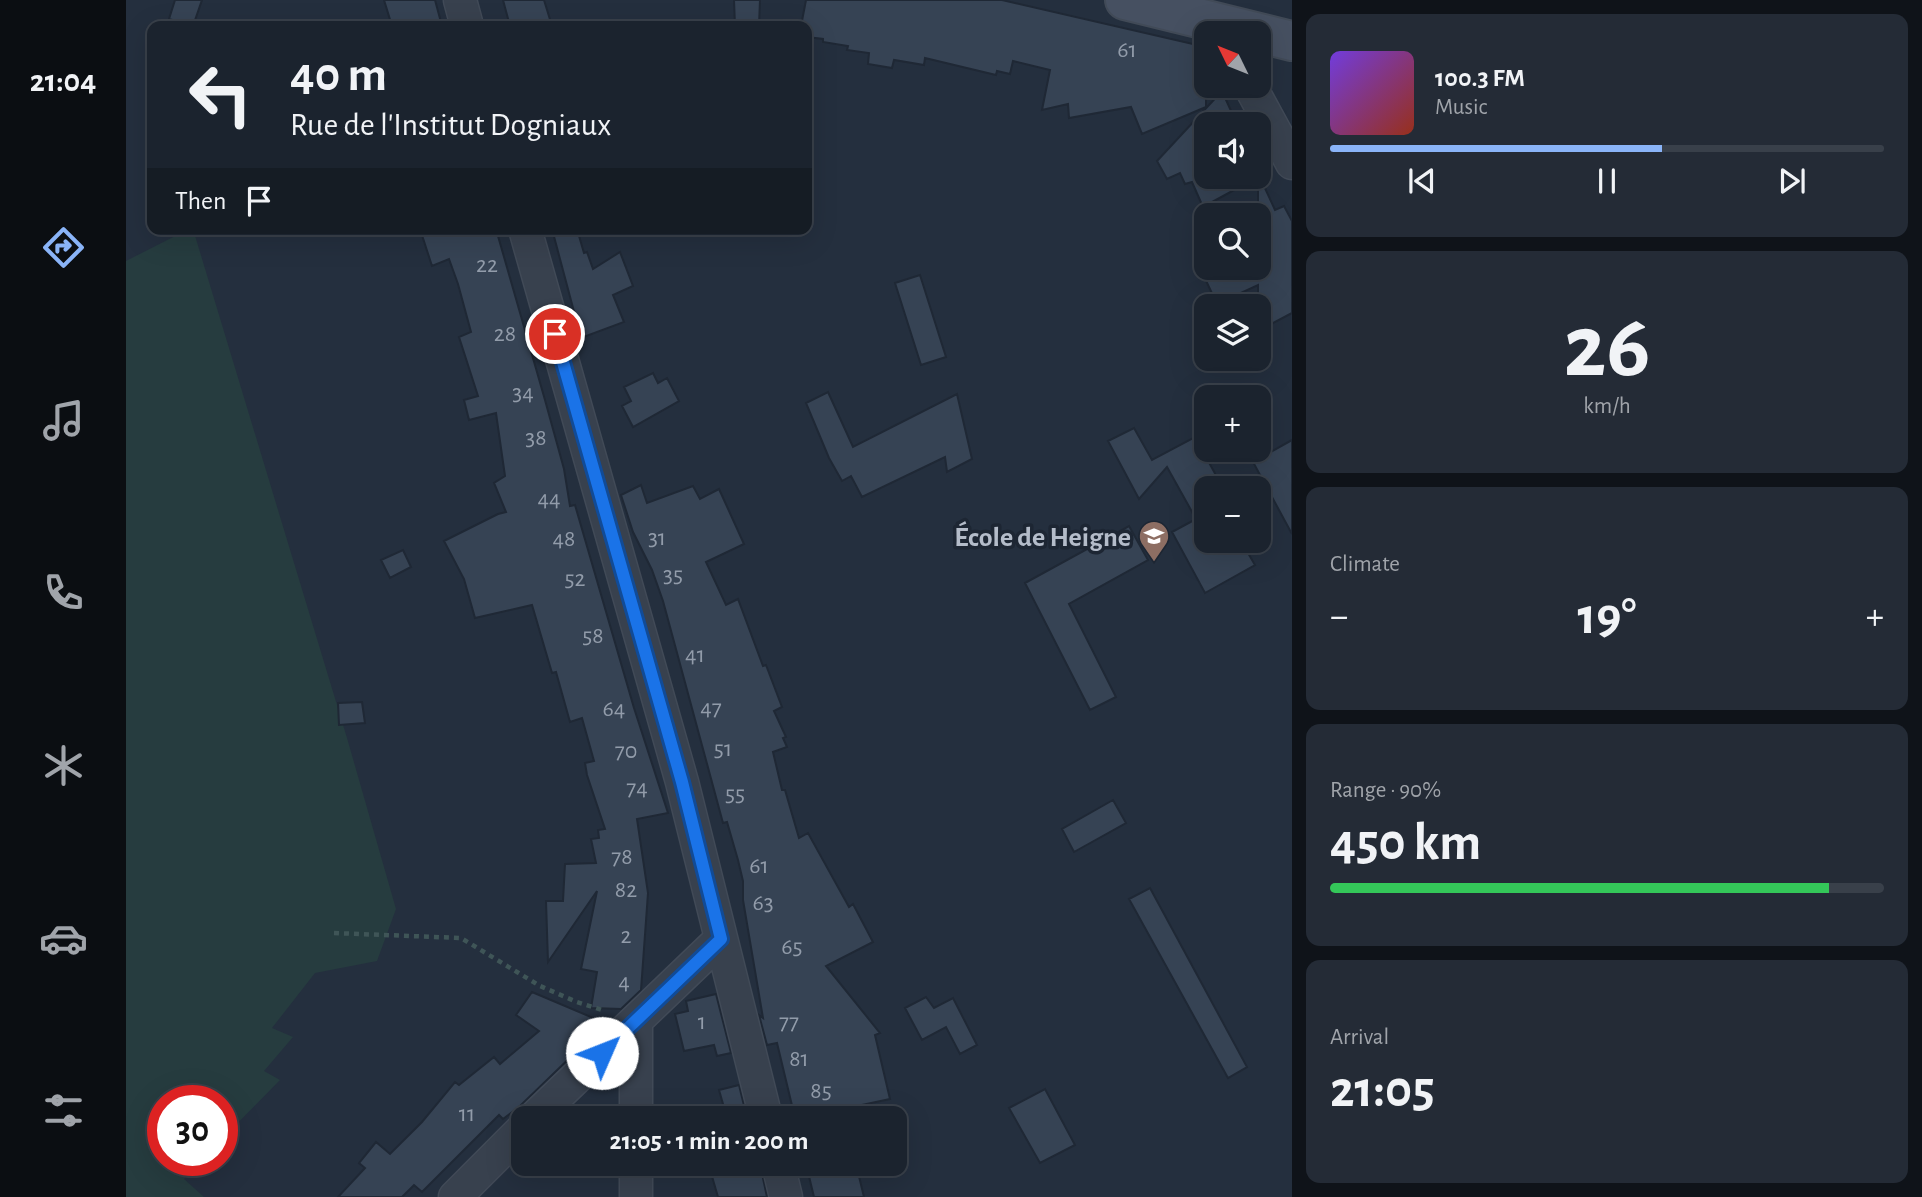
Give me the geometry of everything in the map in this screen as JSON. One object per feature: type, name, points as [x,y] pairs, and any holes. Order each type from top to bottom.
[{"type":"street","points":[[460,0],[466,21]]},
{"type":"street","points":[[1125,0],[1213,18],[1292,41]]},
{"type":"street","points":[[1257,98],[1292,163]]},
{"type":"street","points":[[527,235],[682,782],[763,1106]]},
{"type":"street","points":[[547,1106],[721,939]]},
{"type":"street","points":[[636,1021],[636,1106]]},
{"type":"street","points":[[455,1197],[511,1141]]},
{"type":"street","points":[[636,1176],[636,1197]]},
{"type":"street","points":[[781,1176],[786,1197]]},
{"type":"path","points":[[334,933],[461,938],[540,986],[577,1002],[636,1021]]},
{"type":"green space","points":[[177,235],[195,235],[396,909],[377,961],[315,973],[272,1028],[293,1037],[264,1071],[280,1080],[238,1123],[238,1085],[147,1085],[147,1176],[187,1176],[184,1179],[204,1197],[126,1197],[126,261]]},
{"type":"building","points":[[175,0],[202,0],[195,21],[169,19]]},
{"type":"building","points":[[384,0],[435,0],[441,21],[390,21]]},
{"type":"building","points":[[503,0],[544,0],[550,21],[509,21]]},
{"type":"building","points":[[734,0],[760,0],[759,21],[735,21]]},
{"type":"building","points":[[806,0],[1002,0],[1194,44],[1194,98],[1206,98],[1206,107],[1142,134],[1131,107],[1069,118],[1068,104],[1042,110],[1050,70],[1013,61],[1010,74],[997,71],[996,75],[925,58],[924,65],[894,60],[892,68],[868,64],[869,53],[847,50],[848,46],[812,38],[812,21],[802,21]]},
{"type":"building","points":[[1216,98],[1225,98],[1232,112],[1202,112]]},
{"type":"building","points":[[1194,121],[1194,187],[1192,182],[1185,184],[1180,173],[1167,179],[1157,161]]},
{"type":"building","points":[[1195,189],[1236,189],[1210,203],[1201,203]]},
{"type":"building","points":[[1258,189],[1265,189],[1275,210],[1284,206],[1292,221],[1292,313],[1271,324],[1271,294],[1258,294],[1258,285],[1239,294],[1212,294],[1206,280],[1271,280],[1271,203],[1258,203]]},
{"type":"building","points":[[422,235],[498,235],[564,469],[570,506],[575,505],[634,708],[668,813],[637,819],[648,893],[641,990],[621,1009],[591,1008],[597,972],[581,969],[597,891],[548,962],[546,901],[563,901],[565,864],[596,863],[591,839],[599,838],[598,830],[605,829],[585,763],[594,761],[582,718],[570,722],[556,672],[552,673],[532,605],[475,618],[464,579],[444,541],[506,512],[494,483],[505,476],[496,413],[469,420],[464,400],[478,396],[459,337],[471,332],[458,284],[449,259],[432,266]]},
{"type":"building","points":[[554,235],[579,235],[584,253],[587,252],[593,269],[620,252],[633,286],[613,295],[624,322],[581,338]]},
{"type":"building","points":[[920,275],[946,357],[921,365],[895,283]]},
{"type":"building","points":[[653,373],[658,383],[667,378],[679,401],[633,427],[622,406],[631,401],[624,387]]},
{"type":"building","points":[[828,392],[853,447],[957,394],[972,459],[947,472],[945,457],[862,497],[851,476],[842,481],[829,458],[806,403]]},
{"type":"building","points":[[1134,428],[1152,460],[1194,438],[1194,462],[1209,462],[1216,476],[1194,476],[1194,515],[1167,467],[1139,499],[1108,441]]},
{"type":"building","points":[[1292,440],[1292,534],[1271,495],[1271,476],[1261,476],[1253,462],[1271,462],[1271,452]]},
{"type":"building","points":[[641,485],[647,503],[693,486],[700,499],[719,489],[744,544],[706,562],[726,605],[738,599],[763,666],[766,665],[782,707],[774,711],[786,737],[783,738],[787,747],[773,752],[782,790],[785,790],[799,838],[808,833],[849,907],[853,904],[873,942],[826,966],[880,1033],[875,1035],[890,1099],[857,1106],[792,1106],[777,1043],[767,1045],[759,1015],[763,1018],[738,860],[727,822],[723,823],[663,601],[652,570],[633,532],[621,495]]},
{"type":"building","points":[[1194,520],[1194,553],[1248,553],[1255,565],[1205,593],[1172,532]]},
{"type":"building","points":[[1129,526],[1148,560],[1069,604],[1116,697],[1090,710],[1025,583]]},
{"type":"building","points":[[403,550],[411,567],[390,578],[381,560]]},
{"type":"building","points":[[362,702],[365,723],[339,725],[338,703]]},
{"type":"building","points":[[1113,800],[1126,823],[1074,852],[1062,829]]},
{"type":"building","points":[[1150,888],[1247,1067],[1228,1078],[1129,899]]},
{"type":"building","points":[[532,992],[598,1020],[581,1047],[520,1106],[511,1106],[511,1113],[503,1119],[499,1115],[422,1192],[414,1185],[402,1197],[338,1197],[365,1168],[359,1163],[376,1142],[390,1154],[422,1122],[455,1082],[459,1085],[494,1057],[500,1064],[539,1031],[516,1015]]},
{"type":"building","points":[[716,994],[731,1053],[717,1056],[714,1045],[684,1051],[675,1014],[688,1011],[686,1001]]},
{"type":"building","points":[[926,997],[934,1008],[953,998],[977,1045],[960,1054],[946,1027],[922,1040],[905,1008]]},
{"type":"building","points":[[739,1085],[744,1106],[724,1106],[719,1090]]},
{"type":"building","points":[[1045,1089],[1075,1145],[1040,1163],[1009,1108]]},
{"type":"building","points":[[712,1176],[763,1176],[767,1197],[718,1197]]},
{"type":"building","points":[[809,1176],[859,1176],[864,1197],[814,1197]]},
{"type":"place","name":"École de Heigne","points":[[1154,563]]},
{"type":"route","points":[[555,334],[682,782],[721,939],[602,1053]]}]
